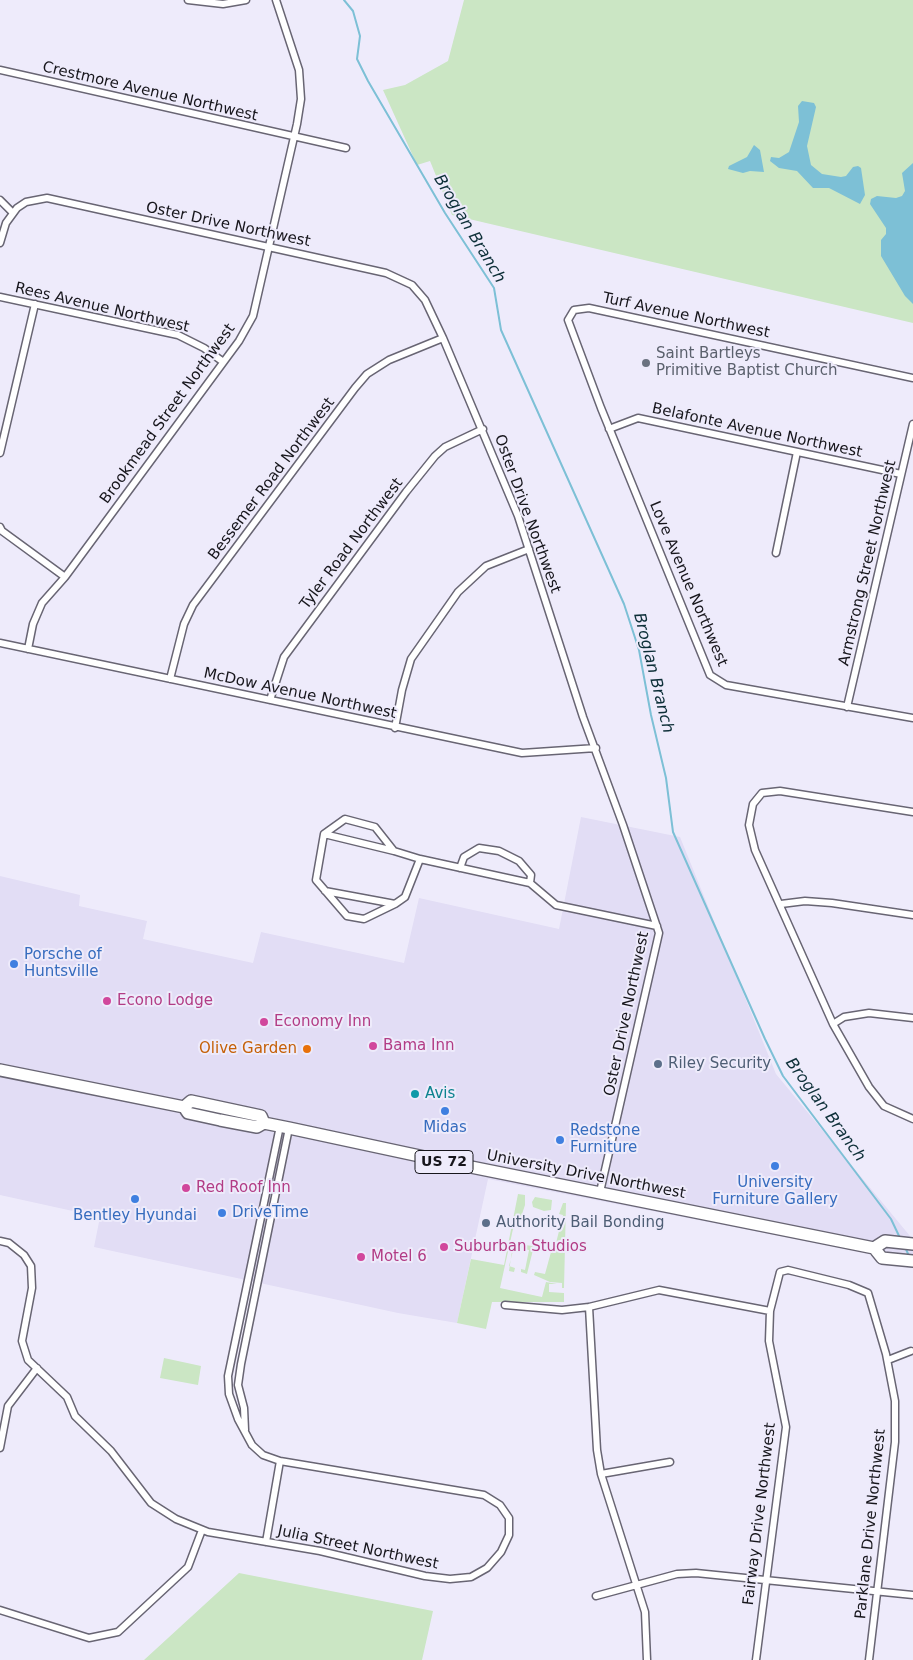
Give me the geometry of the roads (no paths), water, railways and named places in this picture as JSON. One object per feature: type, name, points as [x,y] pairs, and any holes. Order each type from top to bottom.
[{"type":"highway","name":"University Drive Northwest","points":[[0,1070],[184,1106],[192,1101],[261,1116],[264,1123],[874,1248],[882,1258],[913,1261]]},
{"type":"highway","name":"University Drive Northwest","points":[[874,1248],[885,1241],[913,1244]]},
{"type":"street","points":[[188,0],[210,4],[235,4],[246,0]]},
{"type":"street","name":"Brookmead Street Northwest","points":[[28,649],[33,624],[42,603],[65,577],[222,361],[239,341],[253,316],[294,137],[300,99],[299,70],[276,0]]},
{"type":"street","name":"Crestmore Avenue Northwest","points":[[0,70],[346,148]]},
{"type":"street","name":"Oster Drive Northwest","points":[[13,213],[26,202],[47,198],[386,273],[400,278],[412,286],[425,300],[482,429],[529,549],[583,717],[596,748],[659,933],[600,1192]]},
{"type":"street","points":[[0,200],[13,213],[6,223],[0,243]]},
{"type":"street","name":"Rees Avenue Northwest","points":[[0,296],[178,335],[204,348],[222,361]]},
{"type":"street","points":[[0,453],[35,304]]},
{"type":"street","name":"Turf Avenue Northwest","points":[[572,312],[580,308],[588,308],[913,378]]},
{"type":"street","name":"Love Avenue Northwest","points":[[572,312],[568,320],[570,330],[710,674],[726,686],[913,718]]},
{"type":"street","name":"Bessemer Road Northwest","points":[[170,679],[181,634],[193,605],[355,388],[367,374],[389,360],[443,338]]},
{"type":"street","name":"Belafonte Avenue Northwest","points":[[609,428],[638,418],[901,474]]},
{"type":"street","name":"Armstrong Street Northwest","points":[[847,707],[913,424]]},
{"type":"street","name":"Tyler Road Northwest","points":[[270,700],[284,657],[423,471],[445,447],[482,429]]},
{"type":"street","points":[[776,553],[797,452]]},
{"type":"street","points":[[0,527],[2,531],[65,577]]},
{"type":"street","points":[[395,728],[402,690],[411,659],[458,592],[486,566],[529,549]]},
{"type":"street","name":"McDow Avenue Northwest","points":[[0,642],[395,728],[522,753],[596,748]]},
{"type":"street","points":[[913,812],[780,791],[762,793],[753,804],[748,824],[755,850],[781,904],[833,1024],[868,1087],[884,1106],[913,1119]]},
{"type":"street","points":[[394,851],[375,827],[345,819],[324,834],[316,880],[348,916],[364,919],[405,897],[420,860]]},
{"type":"street","points":[[324,834],[394,851],[420,860],[530,883],[556,905],[657,926]]},
{"type":"street","points":[[460,868],[464,857],[480,848],[499,850],[519,861],[531,875],[530,883]]},
{"type":"street","points":[[325,890],[395,904]]},
{"type":"street","points":[[781,904],[805,901],[832,903],[913,915]]},
{"type":"street","points":[[833,1024],[844,1017],[869,1012],[913,1018]]},
{"type":"street","points":[[245,1431],[244,1408],[238,1385],[285,1127]]},
{"type":"street","name":"Julia Street Northwest","points":[[0,1241],[9,1243],[24,1255],[31,1266],[32,1288],[22,1341],[28,1360],[67,1397],[75,1416],[111,1451],[151,1503],[176,1519],[202,1530],[450,1579],[471,1577],[487,1568],[501,1552],[509,1535],[509,1518],[500,1505],[484,1495],[280,1461],[263,1455],[252,1444],[229,1394],[228,1376],[285,1127]]},
{"type":"street","name":"Fairway Drive Northwest","points":[[756,1660],[786,1427],[769,1341],[770,1311],[780,1272],[788,1270],[797,1272]]},
{"type":"street","name":"Parklane Drive Northwest","points":[[797,1272],[849,1284],[868,1293],[888,1360],[895,1401],[895,1442],[869,1660]]},
{"type":"street","points":[[505,1305],[562,1310],[589,1307],[659,1290],[770,1311]]},
{"type":"street","points":[[589,1307],[597,1450],[601,1474],[645,1612],[647,1660]]},
{"type":"street","points":[[888,1360],[911,1351]]},
{"type":"street","points":[[0,1448],[8,1406],[37,1368]]},
{"type":"street","points":[[266,1542],[280,1461]]},
{"type":"street","points":[[601,1474],[670,1462]]},
{"type":"street","points":[[0,1610],[89,1638],[118,1632],[188,1567],[202,1530]]},
{"type":"street","points":[[596,1596],[677,1574],[696,1573],[913,1595]]},
{"type":"water","points":[[802,101],[814,103],[816,107],[807,146],[811,165],[822,174],[841,177],[846,176],[853,167],[858,166],[861,168],[865,195],[860,204],[829,188],[813,188],[797,171],[779,168],[770,161],[771,157],[779,158],[789,152],[799,122],[798,106]]},
{"type":"water","points":[[754,145],[760,150],[764,172],[750,171],[743,173],[728,169],[729,166],[747,157]]},
{"type":"water","points":[[913,163],[913,304],[905,296],[881,256],[881,240],[886,234],[886,228],[870,204],[871,199],[877,196],[896,198],[902,196],[905,191],[902,173]]},
{"type":"waterway","name":"Broglan Branch","points":[[344,0],[353,11],[360,36],[357,59],[368,81],[445,213],[494,288],[501,330],[624,604],[639,650],[651,715],[666,778],[673,832],[765,1039],[783,1076],[891,1219],[900,1238]]},
{"type":"waterway","name":"Broglan Branch","points":[[905,1247],[909,1256]]},
{"type":"place","name":"Saint Bartleys Primitive Baptist Church","points":[[646,363]]},
{"type":"place","name":"Porsche of Huntsville","points":[[14,964]]},
{"type":"place","name":"Econo Lodge","points":[[107,1001]]},
{"type":"place","name":"Economy Inn","points":[[264,1022]]},
{"type":"place","name":"Bama Inn","points":[[373,1046]]},
{"type":"place","name":"Olive Garden","points":[[307,1049]]},
{"type":"place","name":"Riley Security","points":[[658,1064]]},
{"type":"place","name":"Avis","points":[[415,1094]]},
{"type":"place","name":"Midas","points":[[445,1111]]},
{"type":"place","name":"Redstone Furniture","points":[[560,1140]]},
{"type":"place","name":"University Furniture Gallery","points":[[775,1166]]},
{"type":"place","name":"Red Roof Inn","points":[[186,1188]]},
{"type":"place","name":"Bentley Hyundai","points":[[135,1199]]},
{"type":"place","name":"DriveTime","points":[[222,1213]]},
{"type":"place","name":"Authority Bail Bonding","points":[[486,1223]]},
{"type":"place","name":"Suburban Studios","points":[[444,1247]]},
{"type":"place","name":"Motel 6","points":[[361,1257]]}]
